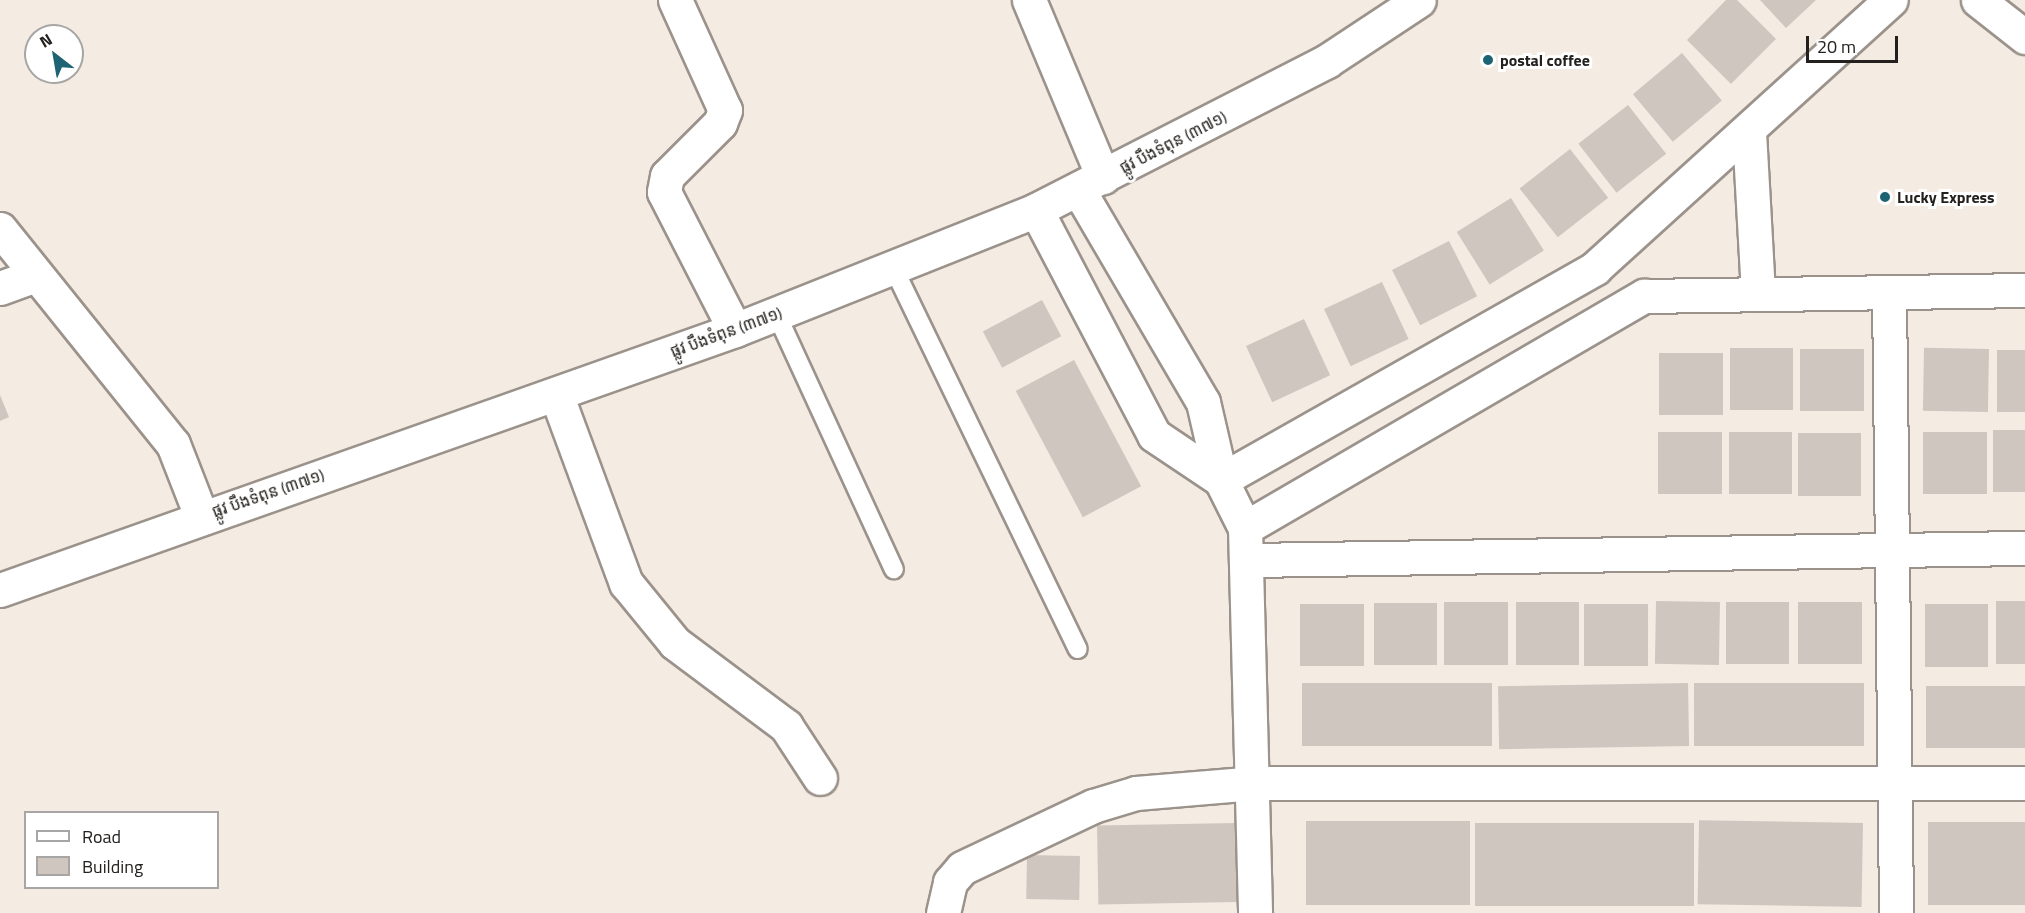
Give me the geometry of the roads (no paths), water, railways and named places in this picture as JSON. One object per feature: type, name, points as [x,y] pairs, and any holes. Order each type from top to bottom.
[{"type":"street","points":[[675,0],[725,110],[720,123],[667,176],[664,192],[735,330]]},
{"type":"street","points":[[1029,0],[1090,183],[1203,402],[1221,480],[1245,528],[1249,560],[1255,913]]},
{"type":"street","name":"ផ្លូវ បឹងទំពុន (៣៧១)","points":[[0,590],[201,516],[735,330],[1036,210],[1327,61],[1419,0]]},
{"type":"street","points":[[1221,480],[1595,268],[1749,132],[1891,0]]},
{"type":"street","points":[[1978,0],[2025,37]]},
{"type":"street","points":[[1749,132],[1758,294]]},
{"type":"street","points":[[1036,210],[1154,435],[1221,480]]},
{"type":"street","points":[[0,229],[173,444],[201,516]]},
{"type":"street","points":[[0,288],[36,275]]},
{"type":"street","points":[[1245,528],[1644,296],[2025,290]]},
{"type":"street","points":[[1889,292],[1896,913]]},
{"type":"street","points":[[556,394],[626,583],[675,643],[786,726],[820,778]]},
{"type":"street","points":[[1249,560],[2025,548]]},
{"type":"street","points":[[943,913],[950,882],[962,868],[1093,806],[1136,793],[1254,783],[2025,783]]},
{"type":"lane","points":[[894,268],[1078,649]]},
{"type":"lane","points":[[776,314],[894,569]]},
{"type":"place","name":"postal coffee","points":[[1488,60]]},
{"type":"place","name":"Lucky Express","points":[[1885,197]]}]
